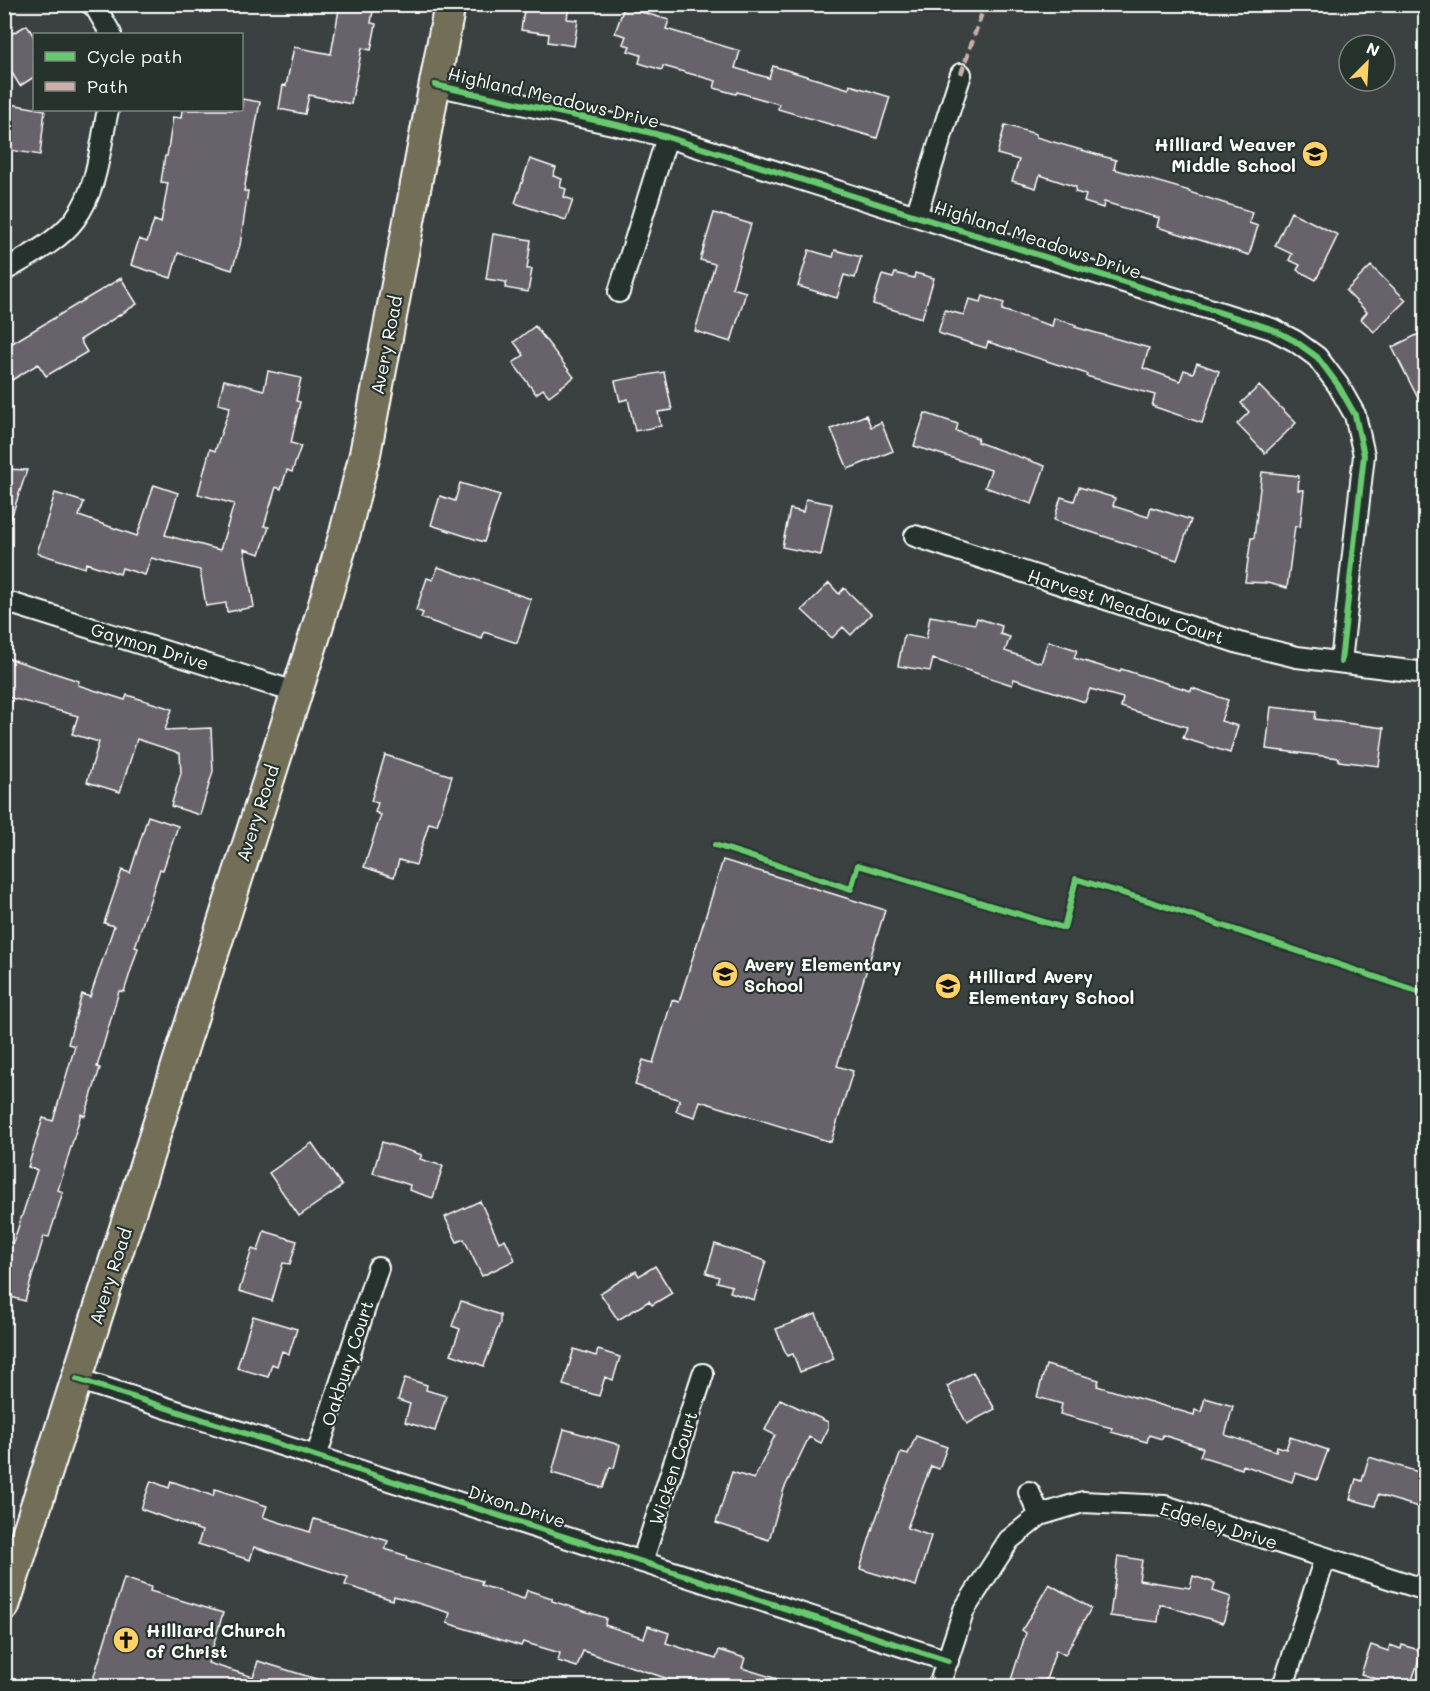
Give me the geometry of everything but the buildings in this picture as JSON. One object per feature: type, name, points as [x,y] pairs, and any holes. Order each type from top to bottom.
[{"type":"main road","name":"Avery Road","points":[[4,1606],[315,635],[345,533],[365,454],[450,4]]},
{"type":"street","points":[[92,4],[110,33]]},
{"type":"street","points":[[916,216],[961,74]]},
{"type":"street","name":"Highland Meadows Drive","points":[[435,85],[667,137],[1272,329],[1295,341],[1317,357],[1338,385],[1354,416],[1364,454],[1341,662]]},
{"type":"street","points":[[4,271],[47,244],[74,220],[92,188],[108,111]]},
{"type":"street","points":[[620,292],[667,137]]},
{"type":"street","name":"Harvest Meadow Court","points":[[915,536],[1239,643],[1297,657],[1425,673]]},
{"type":"street","name":"Gaymon Drive","points":[[4,601],[295,692]]},
{"type":"street","name":"Oakbury Court","points":[[316,1457],[378,1268]]},
{"type":"street","name":"Wicken Court","points":[[642,1562],[703,1374]]},
{"type":"street","name":"Dixon Drive","points":[[77,1379],[948,1660]]},
{"type":"street","points":[[1029,1492],[1040,1515]]},
{"type":"street","name":"Edgeley Drive","points":[[939,1686],[964,1610],[1009,1540],[1040,1515],[1083,1502],[1165,1506],[1425,1590]]},
{"type":"street","points":[[1283,1686],[1325,1558]]},
{"type":"marked path","points":[[961,74],[985,4]]},
{"type":"cycle path","points":[[435,85],[667,137],[1272,329],[1295,341],[1317,357],[1338,385],[1355,415],[1364,455],[1341,662]]},
{"type":"cycle path","points":[[715,845],[851,889],[858,865],[1064,928],[1076,879],[1149,901],[1426,994]]},
{"type":"cycle path","points":[[77,1379],[948,1661]]},
{"type":"place","name":"Hilliard Weaver Middle School","points":[[1315,154]]},
{"type":"place","name":"Avery Elementary School","points":[[725,974]]},
{"type":"place","name":"Hilliard Avery Elementary School","points":[[948,986]]},
{"type":"place","name":"Hilliard Church of Christ","points":[[126,1640]]}]
